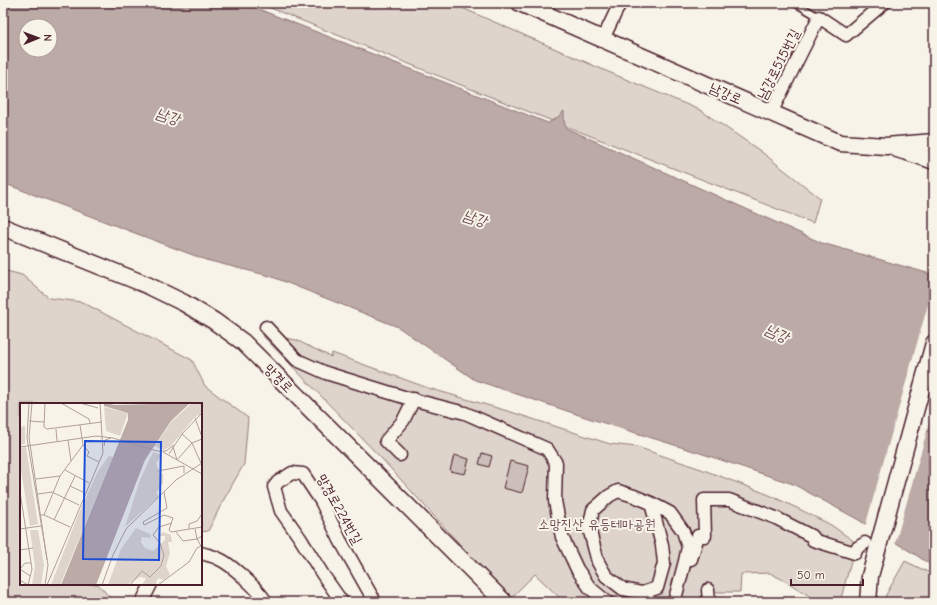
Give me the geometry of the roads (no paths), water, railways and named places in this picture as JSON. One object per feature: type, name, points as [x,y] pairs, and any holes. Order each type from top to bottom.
[{"type":"street","points":[[603,40],[620,3]]},
{"type":"street","points":[[819,17],[846,35],[884,3]]},
{"type":"street","name":"남강로","points":[[524,4],[840,143],[886,146],[934,142]]},
{"type":"street","name":"남강로515번길","points":[[771,113],[819,17]]},
{"type":"street","points":[[886,146],[934,161]]},
{"type":"street","name":"망경로","points":[[3,227],[147,285],[184,303],[243,342],[504,602]]},
{"type":"street","points":[[266,327],[297,360],[326,373],[465,414],[547,449],[556,463],[555,501],[562,537],[577,569],[590,588],[607,602]]},
{"type":"street","points":[[863,602],[934,343]]},
{"type":"street","points":[[400,455],[386,441],[403,421],[414,399]]},
{"type":"street","name":"망경로224번길","points":[[342,602],[281,511],[274,487],[278,482],[292,473],[304,474],[321,501],[340,540],[375,602]]},
{"type":"street","points":[[651,503],[662,545],[664,563],[657,588],[642,593],[624,589],[606,576],[598,562],[589,528],[593,510],[618,491],[651,503],[670,513],[683,531],[688,547],[672,600]]},
{"type":"street","points":[[672,600],[682,587],[698,536],[705,542],[704,500],[729,500],[776,518],[813,539],[855,553],[856,548],[865,543]]},
{"type":"street","points":[[202,553],[220,559],[235,569],[264,598],[266,602]]},
{"type":"street","points":[[868,602],[870,576]]},
{"type":"street","points":[[142,602],[150,585]]},
{"type":"lane","points":[[795,3],[819,17]]},
{"type":"water","name":"남강","points":[[3,3],[243,3],[548,123],[557,118],[564,111],[566,128],[822,243],[934,275],[934,567],[857,519],[793,484],[475,380],[398,327],[270,276],[206,260],[3,183]]},
{"type":"park label","name":"소망진산 유등테마공원","points":[[597,524]]}]
